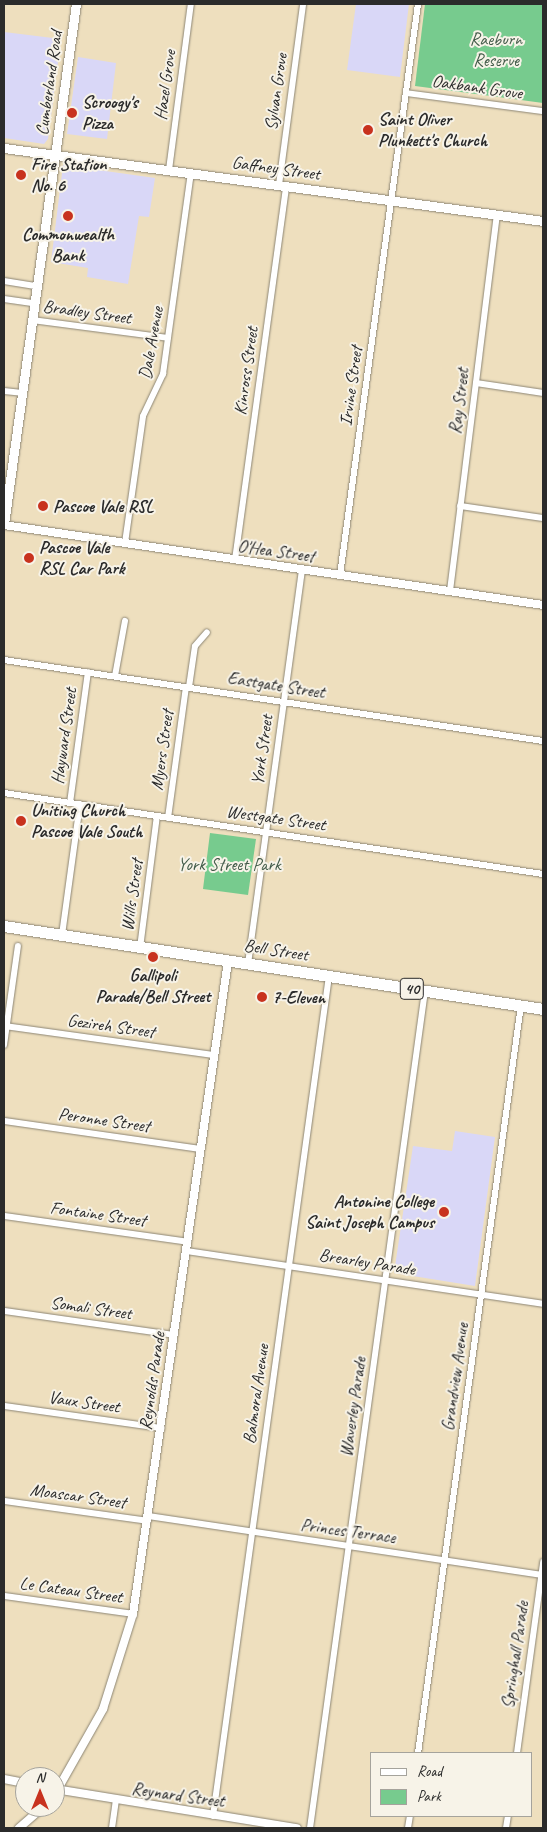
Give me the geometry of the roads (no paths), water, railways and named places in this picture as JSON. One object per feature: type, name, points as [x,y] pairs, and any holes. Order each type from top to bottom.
[{"type":"highway","name":"Bell Street","points":[[4,926],[543,1008]]},
{"type":"main road","name":"Cumberland Road","points":[[4,524],[76,4]]},
{"type":"main road","name":"Gaffney Street","points":[[4,148],[543,221]]},
{"type":"street","name":"Hazel Grove","points":[[169,170],[191,4]]},
{"type":"street","name":"Sylvan Grove","points":[[282,186],[303,4]]},
{"type":"street","name":"Irvine Street","points":[[340,575],[418,4]]},
{"type":"street","name":"Oakbank Grove","points":[[406,93],[543,112]]},
{"type":"street","name":"Dale Avenue","points":[[125,544],[143,416],[162,380],[192,173]]},
{"type":"street","name":"Kinross Street","points":[[235,560],[282,186]]},
{"type":"street","name":"Ray Street","points":[[450,591],[497,214]]},
{"type":"street","points":[[4,281],[37,286]]},
{"type":"street","points":[[4,299],[34,303]]},
{"type":"street","name":"Bradley Street","points":[[32,320],[168,338]]},
{"type":"street","points":[[476,383],[543,393]]},
{"type":"street","points":[[4,391],[22,394]]},
{"type":"street","points":[[460,506],[543,518]]},
{"type":"street","name":"O'Hea Street","points":[[4,524],[125,544],[543,605]]},
{"type":"street","name":"York Street","points":[[248,964],[302,570]]},
{"type":"street","points":[[115,676],[125,621]]},
{"type":"street","name":"Myers Street","points":[[168,818],[195,646],[207,632]]},
{"type":"street","name":"Eastgate Street","points":[[4,660],[543,741]]},
{"type":"street","name":"Hayward Street","points":[[70,803],[88,672]]},
{"type":"street","name":"Westgate Street","points":[[4,793],[543,874]]},
{"type":"street","points":[[62,935],[80,804]]},
{"type":"street","name":"Wills Street","points":[[140,948],[157,816]]},
{"type":"street","points":[[4,1045],[5,1026],[18,946]]},
{"type":"street","name":"Reynolds Parade","points":[[65,1775],[103,1709],[133,1614],[228,961]]},
{"type":"street","name":"Balmoral Avenue","points":[[214,1816],[329,976]]},
{"type":"street","name":"Waverley Parade","points":[[310,1828],[425,991]]},
{"type":"street","name":"Grandview Avenue","points":[[418,1752],[521,1005]]},
{"type":"street","name":"Gezireh Street","points":[[5,1026],[214,1055]]},
{"type":"street","name":"Peronne Street","points":[[4,1121],[201,1149]]},
{"type":"street","name":"Fontaine Street","points":[[4,1216],[188,1242]]},
{"type":"street","name":"Brearley Parade","points":[[186,1251],[543,1304]]},
{"type":"street","name":"Somali Street","points":[[4,1311],[174,1335]]},
{"type":"street","name":"Vaux Street","points":[[4,1406],[161,1428]]},
{"type":"street","name":"Moascar Street","points":[[4,1501],[148,1519]]},
{"type":"street","name":"Princes Terrace","points":[[148,1519],[252,1532],[542,1575]]},
{"type":"street","name":"Springhall Parade","points":[[517,1752],[543,1562]]},
{"type":"street","name":"Le Cateau Street","points":[[4,1596],[133,1614]]},
{"type":"street","name":"Reynard Street","points":[[65,1792],[297,1828]]},
{"type":"street","points":[[112,1828],[116,1801]]},
{"type":"street","points":[[20,1827],[32,1817]]},
{"type":"place","name":"Scroogy's Pizza","points":[[72,113]]},
{"type":"place","name":"Saint Oliver Plunkett's Church","points":[[368,130]]},
{"type":"place","name":"Fire Station No. 6","points":[[21,175]]},
{"type":"place","name":"Commonwealth Bank","points":[[68,216]]},
{"type":"place","name":"Pascoe Vale RSL","points":[[43,506]]},
{"type":"place","name":"Pascoe Vale RSL Car Park","points":[[29,558]]},
{"type":"place","name":"Uniting Church Pascoe Vale South","points":[[21,821]]},
{"type":"place","name":"Gallipoli Parade/Bell Street","points":[[153,957]]},
{"type":"place","name":"7-Eleven","points":[[262,997]]},
{"type":"place","name":"Antonine College Saint Joseph Campus","points":[[444,1212]]},
{"type":"park label","name":"Raeburn Reserve","points":[[496,50]]},
{"type":"park label","name":"York Street Park","points":[[229,864]]}]
